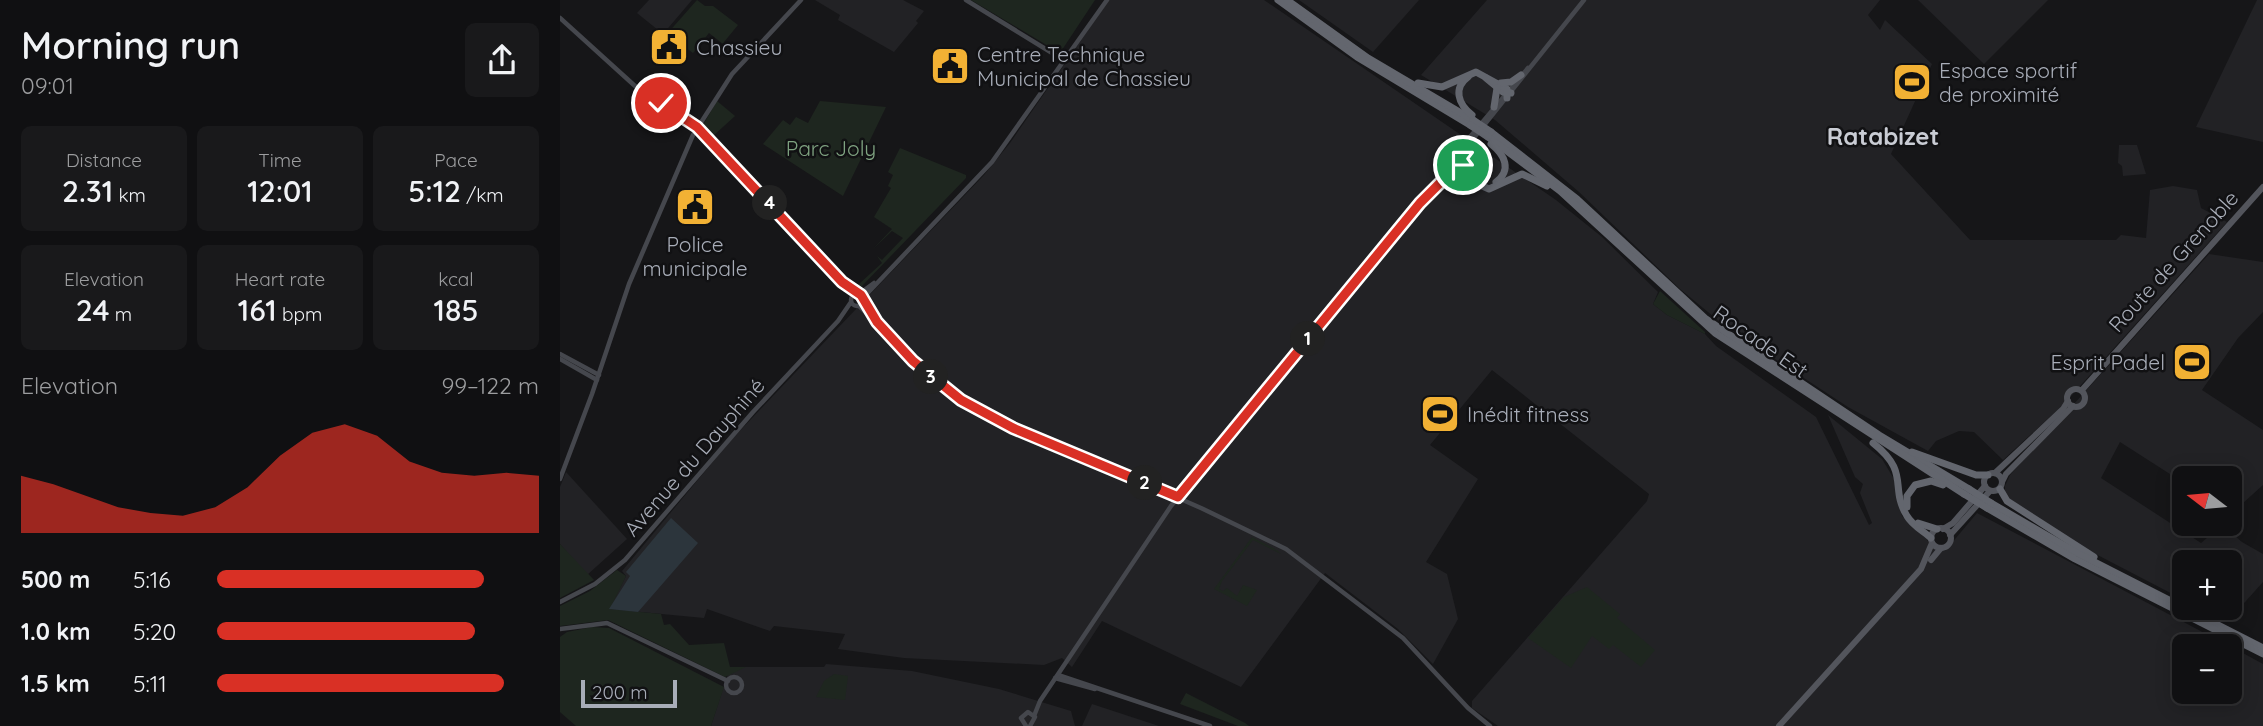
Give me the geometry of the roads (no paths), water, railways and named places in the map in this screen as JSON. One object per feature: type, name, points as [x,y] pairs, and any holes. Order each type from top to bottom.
[{"type":"highway","points":[[1276,0],[1348,51],[1472,123]]},
{"type":"highway","name":"Rocade Est","points":[[1287,0],[1346,43],[1533,163],[1577,198],[1706,319],[1966,492]]},
{"type":"highway","points":[[1400,76],[1437,88],[1476,72],[1508,95]]},
{"type":"highway","points":[[1472,123],[1460,103],[1459,86],[1465,78],[1482,76],[1499,86],[1521,75]]},
{"type":"highway","points":[[1494,107],[1499,86]]},
{"type":"highway","points":[[1458,171],[1484,185],[1493,184],[1503,175],[1503,157],[1489,134]]},
{"type":"highway","name":"Rocade Est","points":[[1489,134],[1590,217],[1695,317],[1846,420],[1989,505],[2263,647]]},
{"type":"highway","points":[[1458,171],[1489,189],[1516,176],[1528,175],[1590,217]]},
{"type":"highway","points":[[1846,420],[1889,458],[1900,480],[1906,515],[1932,541]]},
{"type":"highway","points":[[1879,435],[1917,454],[1976,475],[1991,474]]},
{"type":"highway","points":[[1940,529],[1921,525],[1910,514],[1907,503],[1910,490],[1920,483],[1931,481],[1966,492]]},
{"type":"highway","points":[[2001,485],[2007,501],[2139,585]]},
{"type":"highway","name":"Rocade Est","points":[[1989,505],[2075,559],[2263,656]]},
{"type":"main road","name":"Route de Grenoble","points":[[2082,390],[2263,187]]},
{"type":"main road","points":[[1782,726],[1949,542],[1950,535],[1987,488],[1991,474],[2070,404],[2084,403],[2082,390],[2071,390],[2070,404],[2006,474],[2001,485]]},
{"type":"main road","points":[[1991,474],[2001,485]]},
{"type":"main road","points":[[1782,726],[1914,577],[1928,559],[1932,541],[1940,529],[1953,523],[1987,488],[2001,485]]},
{"type":"main road","points":[[1940,529],[1950,535]]},
{"type":"main road","points":[[1932,541],[1941,548]]},
{"type":"street","points":[[560,478],[629,284],[697,127],[733,75],[801,0]]},
{"type":"street","points":[[966,0],[1057,56]]},
{"type":"street","name":"Avenue du Dauphiné","points":[[561,601],[595,584],[625,560],[754,412],[857,300],[992,162],[1107,0]]},
{"type":"street","points":[[1040,701],[1021,718],[1028,726],[1034,721],[1040,701],[1178,497],[1420,203],[1442,181],[1458,171],[1469,144],[1584,0]]},
{"type":"street","points":[[560,19],[635,86],[697,127],[919,366],[961,400],[1013,428],[1178,497],[1269,539],[1412,646],[1464,704],[1490,726]]},
{"type":"street","points":[[1458,171],[1455,163],[1464,144],[1540,54]]},
{"type":"street","points":[[1455,163],[1458,171]]},
{"type":"street","points":[[560,354],[598,377]]},
{"type":"street","points":[[560,359],[598,377]]},
{"type":"street","points":[[560,629],[607,623],[728,681]]},
{"type":"street","points":[[1057,676],[1210,726]]},
{"type":"street","points":[[1028,712],[1034,716]]},
{"type":"place","name":"Chassieu","points":[[669,47]]},
{"type":"place","name":"Centre Technique Municipal de Chassieu","points":[[950,66]]},
{"type":"place","name":"Espace sportif de proximité","points":[[1912,82]]},
{"type":"place","name":"Police municipale","points":[[695,207]]},
{"type":"place","name":"Esprit Padel","points":[[2192,362]]},
{"type":"place","name":"Inédit fitness","points":[[1440,414]]},
{"type":"district","name":"Ratabizet","points":[[1883,136]]},
{"type":"park label","name":"Parc Joly","points":[[831,148]]}]
